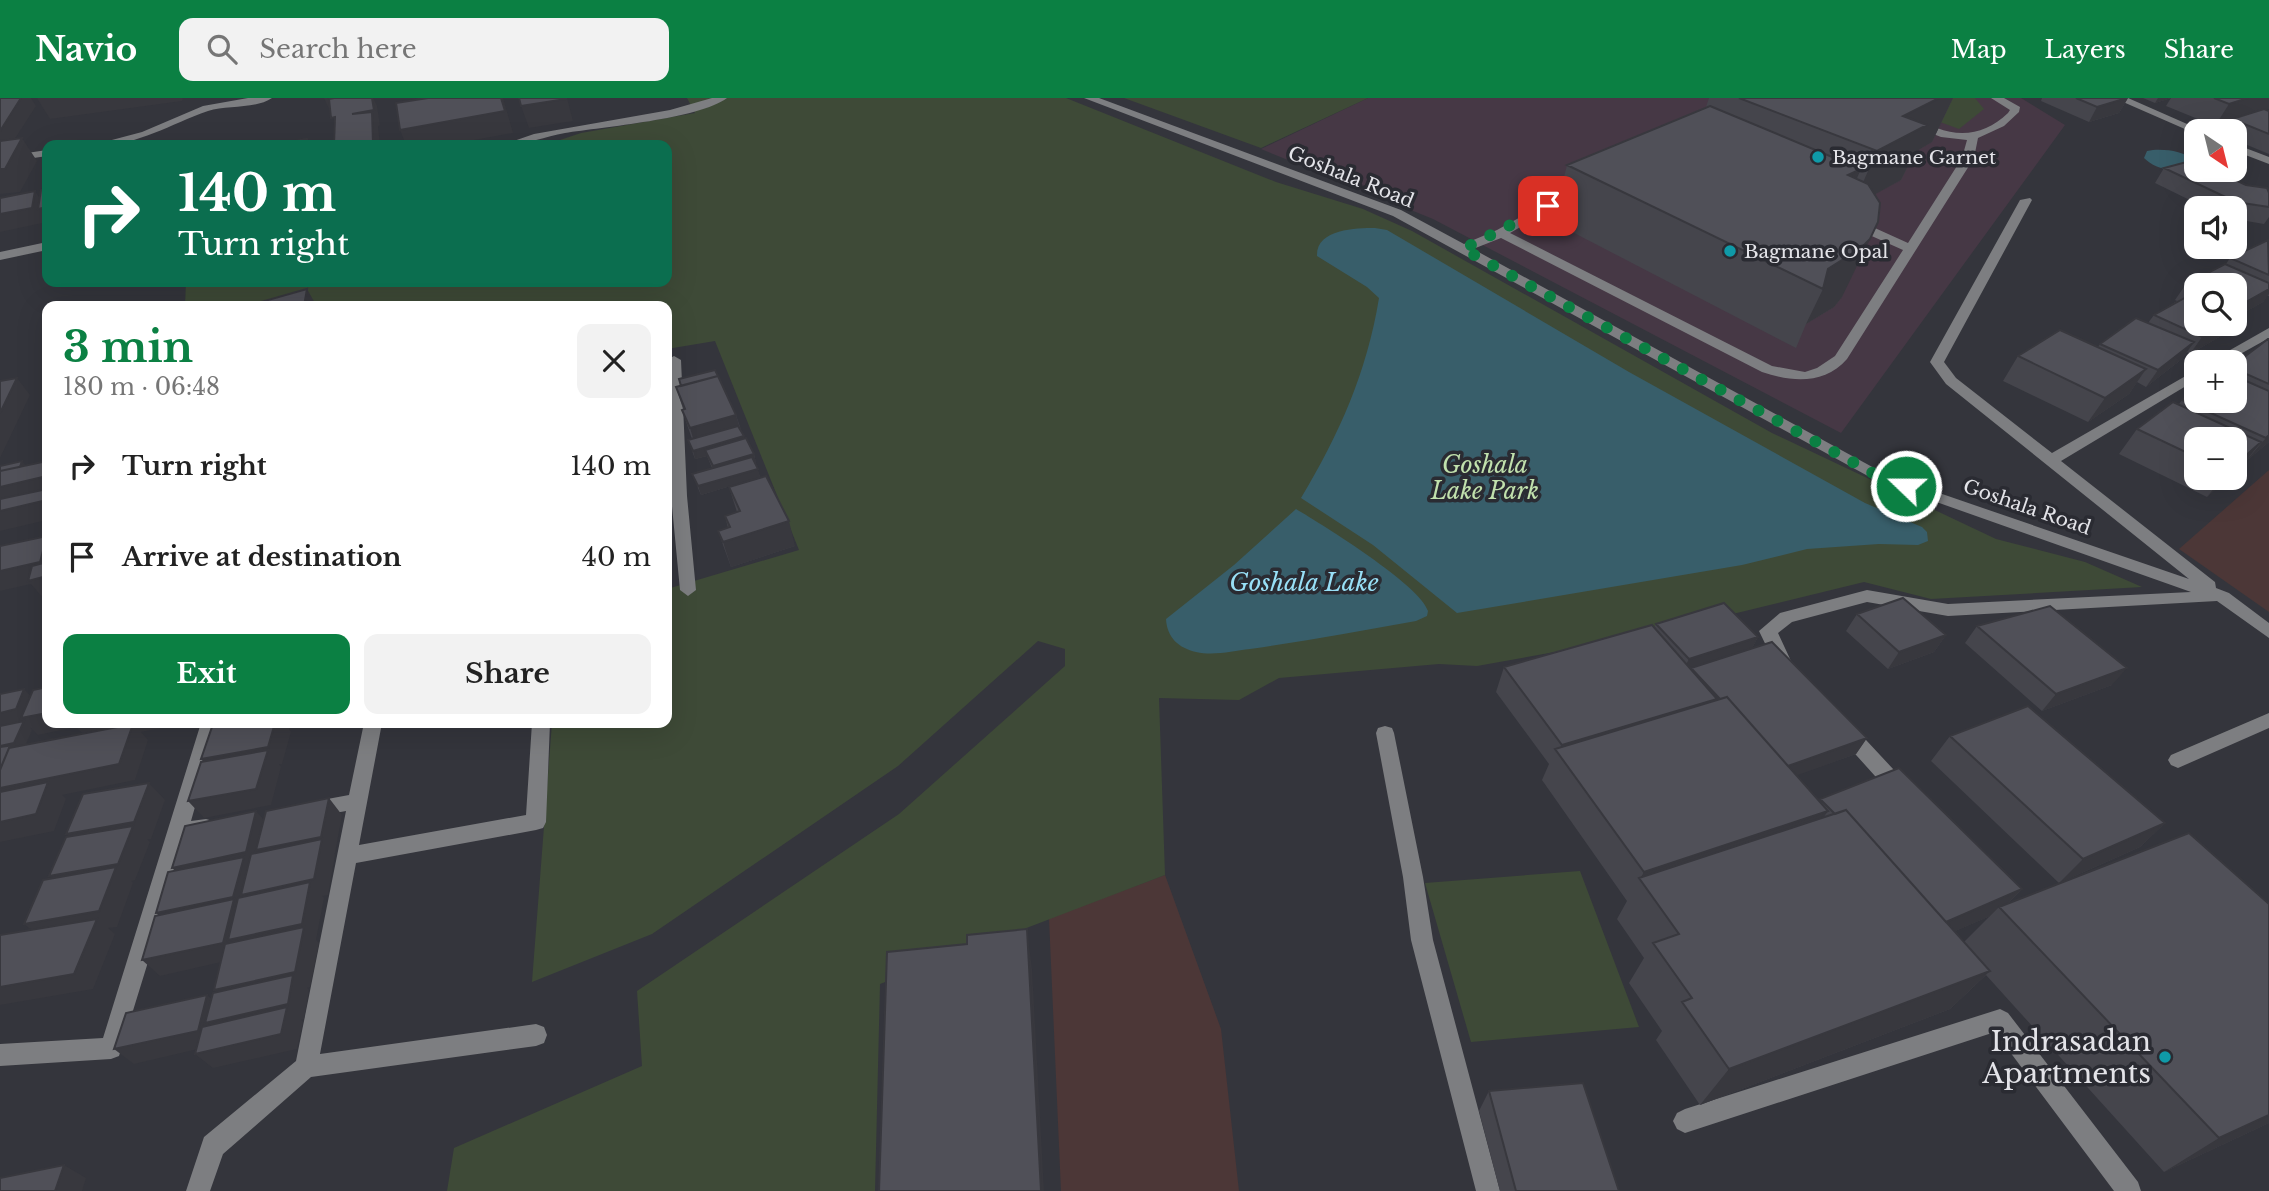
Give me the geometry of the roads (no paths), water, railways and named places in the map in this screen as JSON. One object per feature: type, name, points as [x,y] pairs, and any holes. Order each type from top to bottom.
[{"type":"street","points":[[122,140],[145,135],[207,107],[267,98]]},
{"type":"street","points":[[524,140],[548,133],[679,111],[722,98]]},
{"type":"street","name":"Goshala Road","points":[[1090,98],[1397,213],[1882,478],[2223,597],[2269,632]]},
{"type":"street","points":[[1908,121],[1958,139],[1973,138],[2003,122],[2016,109],[1996,98]]},
{"type":"street","points":[[2119,98],[2184,125]]},
{"type":"street","points":[[1500,233],[1766,369],[1792,378],[1824,370],[1840,359],[1968,158],[1973,138]]},
{"type":"street","points":[[2247,152],[2269,161]]},
{"type":"street","points":[[0,160],[42,154]]},
{"type":"street","points":[[1463,249],[1500,233],[1584,186]]},
{"type":"street","points":[[2026,200],[1937,362],[1951,381],[2223,597]]},
{"type":"street","points":[[1839,216],[1912,249]]},
{"type":"street","points":[[0,256],[42,247]]},
{"type":"street","points":[[2237,350],[2269,332]]},
{"type":"street","points":[[672,397],[674,360]]},
{"type":"street","points":[[2052,460],[2076,443],[2184,381]]},
{"type":"street","points":[[672,457],[673,498],[688,590]]},
{"type":"street","points":[[1798,680],[1780,659],[1768,631],[1786,617],[1867,597],[1948,610],[2223,597]]},
{"type":"street","points":[[2178,760],[2269,720]]},
{"type":"street","points":[[1836,721],[1912,803]]},
{"type":"street","points":[[0,1055],[111,1048],[209,728]]},
{"type":"street","points":[[306,1067],[372,728]]},
{"type":"street","points":[[347,856],[536,822],[541,728]]},
{"type":"street","points":[[1385,733],[1413,877],[1422,940],[1488,1191]]},
{"type":"street","points":[[294,812],[358,801]]},
{"type":"street","points":[[178,832],[229,823]]},
{"type":"street","points":[[1685,1121],[2000,1020],[2129,1191]]},
{"type":"street","points":[[198,1191],[213,1146],[306,1067],[536,1035]]},
{"type":"water","points":[[2165,150],[2184,155],[2184,171],[2170,170],[2150,163],[2144,158],[2147,151]]},
{"type":"water","name":"Goshala Lake","points":[[1375,228],[1387,230],[1629,372],[1865,503],[1922,527],[1927,532],[1928,541],[1918,545],[1879,544],[1807,549],[1742,565],[1457,613],[1373,545],[1301,498],[1328,451],[1350,402],[1367,352],[1379,298],[1367,287],[1317,256],[1318,247],[1323,240],[1338,232]]},
{"type":"water","name":"Goshala Lake","points":[[1296,509],[1348,541],[1408,586],[1428,611],[1427,616],[1395,625],[1223,653],[1196,652],[1175,641],[1171,637],[1166,619],[1234,565]]},
{"type":"place","name":"Bagmane Garnet","points":[[1818,157]]},
{"type":"place","name":"Bagmane Opal","points":[[1730,251]]},
{"type":"place","name":"Indrasadan Apartments","points":[[2165,1057]]},
{"type":"park label","name":"Goshala Lake Park","points":[[1485,478]]}]
